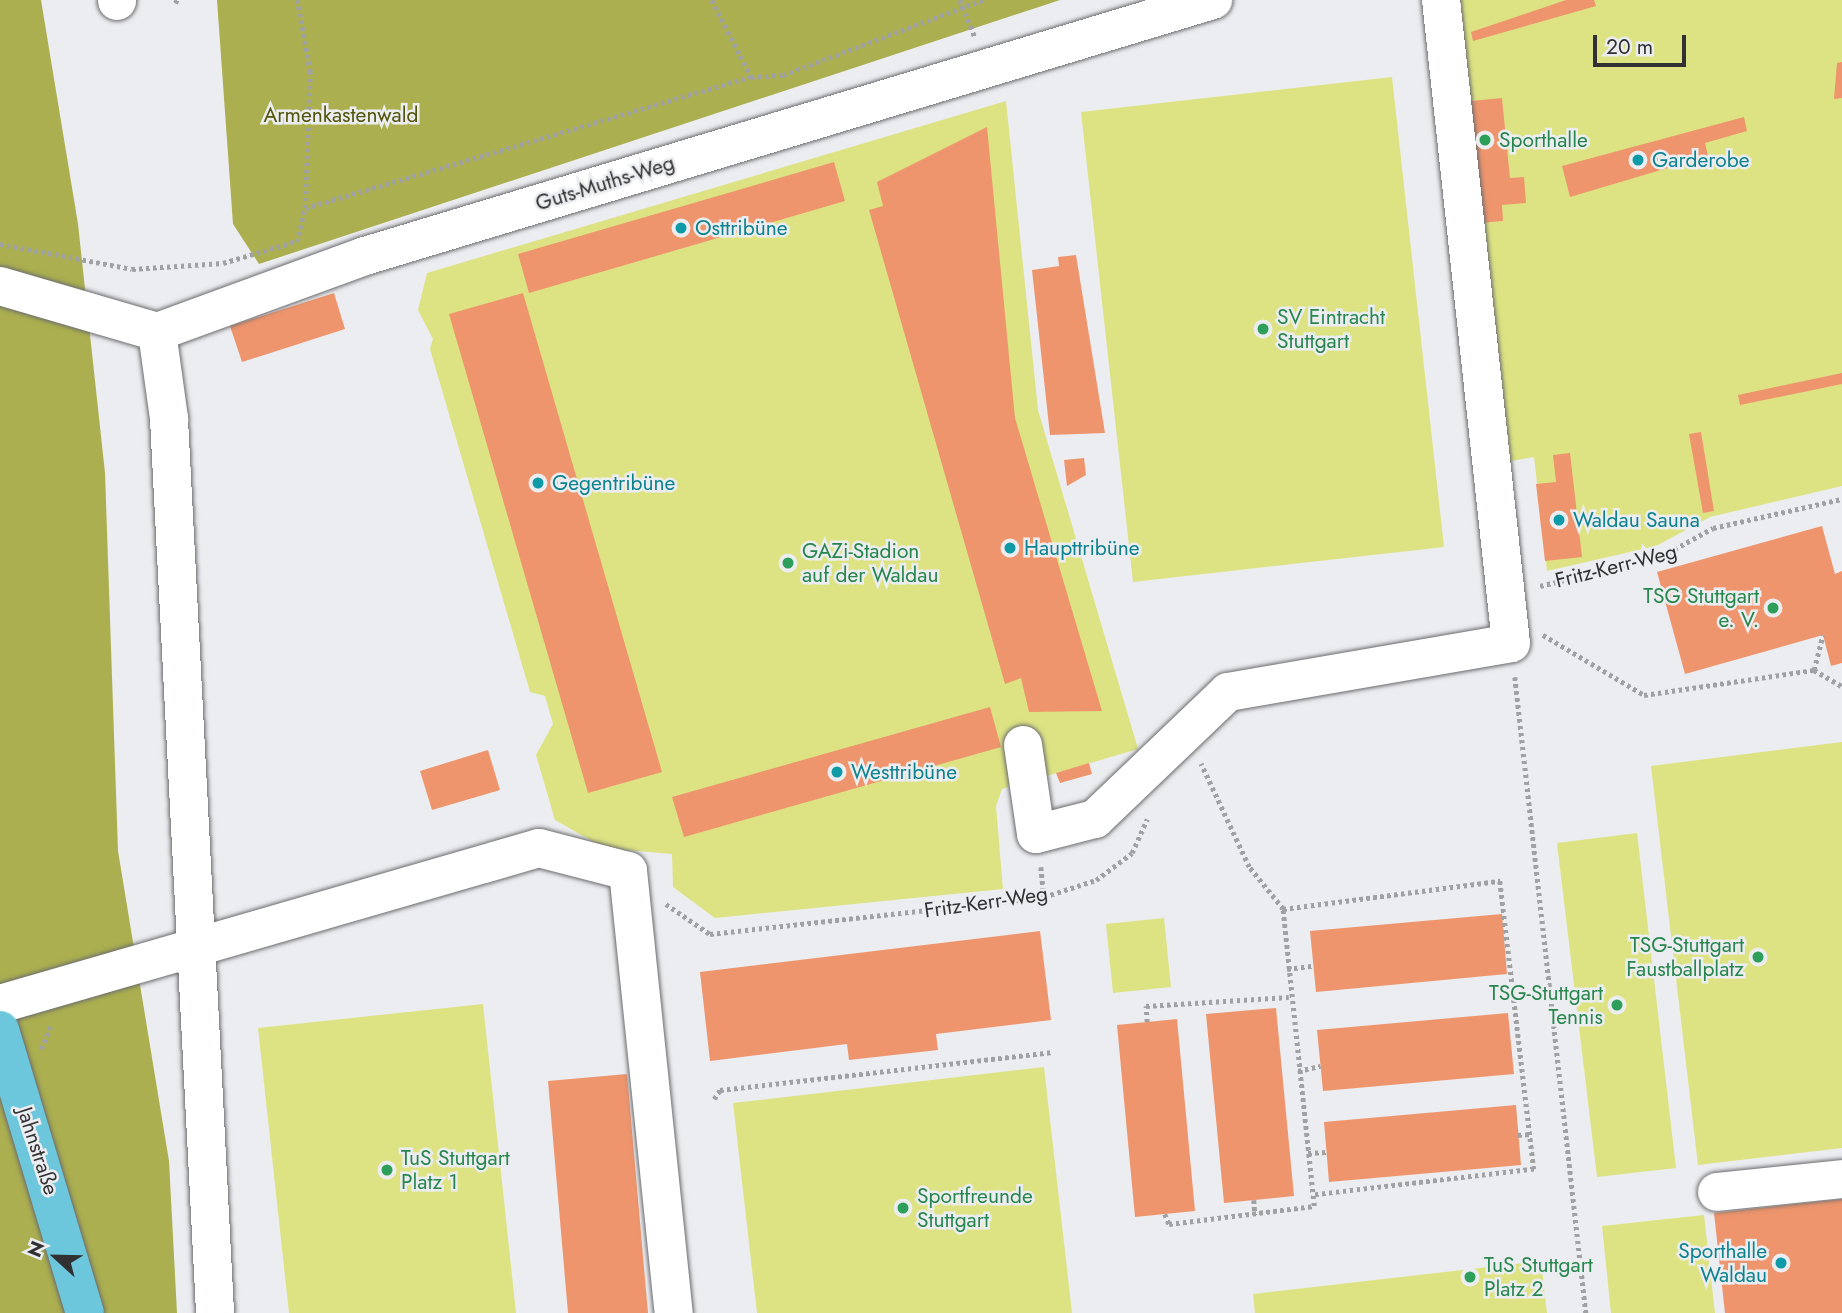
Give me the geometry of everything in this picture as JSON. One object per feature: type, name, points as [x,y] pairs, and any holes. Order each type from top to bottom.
[{"type":"main road","name":"Jahnstraße","points":[[0,1030],[85,1313]]},
{"type":"street","name":"Guts-Muths-Weg","points":[[157,332],[365,256],[1213,0]]},
{"type":"street","points":[[1023,745],[1036,834],[1095,818],[1228,692],[1509,618],[1441,0]]},
{"type":"street","points":[[0,286],[157,332],[169,419],[193,951],[215,1313]]},
{"type":"street","points":[[0,1004],[51,993],[539,848],[628,871],[674,1313]]},
{"type":"street","points":[[1717,1192],[1842,1179]]},
{"type":"path","points":[[0,244],[132,269],[198,267],[297,241],[305,208],[310,72],[297,0]]},
{"type":"path","points":[[712,0],[751,77]]},
{"type":"path","points":[[305,208],[751,77],[783,75],[983,0]]},
{"type":"path","name":"Fritz-Kerr-Weg","points":[[1509,618],[1662,556],[1713,528],[1842,499]]},
{"type":"path","points":[[1509,618],[1644,695],[1815,670],[1842,686]]},
{"type":"path","points":[[1509,618],[1586,1313]]},
{"type":"path","points":[[1815,670],[1823,635]]},
{"type":"path","points":[[1165,1214],[1169,1224],[1314,1206],[1287,969],[1283,909],[1249,867],[1186,732]]},
{"type":"path","name":"Fritz-Kerr-Weg","points":[[628,871],[710,934],[1044,897],[1096,880],[1132,853],[1154,804]]},
{"type":"path","points":[[1041,868],[1044,897]]},
{"type":"path","points":[[1283,909],[1500,881],[1534,1169],[1312,1195]]},
{"type":"path","points":[[1287,969],[1313,966]]},
{"type":"path","points":[[11,1066],[35,1059],[48,1037],[51,993]]},
{"type":"path","points":[[1147,1022],[1146,1006],[1234,1003],[1290,997]]},
{"type":"path","points":[[1234,1003],[1236,1012]]},
{"type":"path","points":[[1511,1044],[1520,1043]]},
{"type":"path","points":[[713,1099],[720,1090],[1053,1052]]},
{"type":"path","points":[[1298,1071],[1320,1066]]},
{"type":"path","points":[[1518,1135],[1530,1135]]},
{"type":"path","points":[[1308,1153],[1327,1152]]},
{"type":"path","points":[[1254,1200],[1255,1214]]},
{"type":"green space","points":[[0,0],[41,0],[78,224],[105,473],[118,851],[169,1161],[177,1313],[0,1313]]},
{"type":"green space","name":"Armenkastenwald","points":[[217,0],[1060,0],[259,264],[233,224]]},
{"type":"green space","points":[[1449,0],[1842,0],[1842,486],[1710,517],[1656,546],[1547,571],[1534,457],[1500,463]]},
{"type":"green space","name":"SV Eintracht Stuttgart","points":[[1392,77],[1444,547],[1133,582],[1081,112]]},
{"type":"green space","name":"GAZi-Stadion auf der Waldau","points":[[1006,101],[1038,410],[1138,749],[1002,789],[996,806],[1003,889],[715,918],[673,887],[672,854],[604,848],[555,820],[536,755],[553,724],[545,696],[530,692],[430,349],[433,339],[418,310],[427,273]]},
{"type":"green space","name":"TSG-Stuttgart Faustballplatz","points":[[1842,742],[1842,1148],[1698,1165],[1651,766]]},
{"type":"green space","name":"TSG-Stuttgart Tennis","points":[[1637,833],[1676,1168],[1597,1177],[1557,843]]},
{"type":"green space","points":[[1164,918],[1171,987],[1113,993],[1106,924]]},
{"type":"green space","name":"TuS Stuttgart Platz 1","points":[[483,1004],[516,1313],[289,1313],[258,1028]]},
{"type":"green space","name":"Sportfreunde Stuttgart","points":[[1044,1067],[1072,1313],[757,1313],[733,1103]]},
{"type":"green space","points":[[1704,1215],[1715,1313],[1611,1313],[1602,1226]]},
{"type":"green space","name":"TuS Stuttgart Platz 2","points":[[1541,1261],[1547,1313],[1255,1313],[1253,1294]]},
{"type":"building","points":[[1566,0],[1594,0],[1596,6],[1473,41],[1471,32]]},
{"type":"building","points":[[1842,62],[1842,98],[1834,99],[1837,63]]},
{"type":"building","name":"Sporthalle","points":[[1502,98],[1510,178],[1524,177],[1526,203],[1502,205],[1503,221],[1480,223],[1461,102]]},
{"type":"building","name":"Garderobe","points":[[1744,117],[1747,131],[1705,143],[1708,156],[1570,197],[1562,166]]},
{"type":"building","name":"Haupttribüne","points":[[987,127],[1015,418],[1102,711],[1029,712],[1021,678],[1005,684],[869,210],[883,206],[877,182]]},
{"type":"building","name":"Osttribüne","points":[[834,162],[845,201],[529,293],[518,254]]},
{"type":"building","points":[[1076,255],[1105,433],[1050,435],[1032,270],[1059,266],[1058,257]]},
{"type":"building","points":[[334,293],[345,329],[242,362],[230,326]]},
{"type":"building","points":[[523,293],[662,772],[588,793],[449,314]]},
{"type":"building","points":[[1842,373],[1842,384],[1740,405],[1738,395]]},
{"type":"building","points":[[1701,432],[1714,511],[1703,513],[1689,434]]},
{"type":"building","name":"Waldau Sauna","points":[[1570,453],[1582,557],[1545,561],[1536,484],[1556,482],[1553,455]]},
{"type":"building","points":[[1084,458],[1086,475],[1067,486],[1064,460]]},
{"type":"building","points":[[1822,526],[1835,574],[1842,571],[1842,663],[1831,666],[1823,635],[1685,674],[1657,572]]},
{"type":"building","name":"Westtribüne","points":[[990,707],[1001,747],[684,837],[672,797]]},
{"type":"building","points":[[488,750],[500,790],[432,810],[420,771]]},
{"type":"building","points":[[1089,763],[1092,774],[1060,783],[1056,773]]},
{"type":"building","points":[[1502,914],[1507,974],[1316,992],[1310,931]]},
{"type":"building","points":[[1040,931],[1051,1020],[936,1034],[938,1050],[849,1060],[847,1044],[710,1061],[700,972]]},
{"type":"building","points":[[1276,1008],[1294,1196],[1224,1203],[1206,1014]]},
{"type":"building","points":[[1508,1013],[1514,1074],[1323,1091],[1317,1030]]},
{"type":"building","points":[[1177,1019],[1195,1211],[1135,1217],[1117,1025]]},
{"type":"building","points":[[627,1074],[648,1313],[568,1313],[548,1081]]},
{"type":"building","points":[[1516,1105],[1521,1165],[1329,1182],[1324,1122]]},
{"type":"building","name":"Sporthalle Waldau","points":[[1842,1199],[1842,1313],[1725,1313],[1714,1213]]},
{"type":"place","name":"Sporthalle","points":[[1485,140]]},
{"type":"place","name":"Garderobe","points":[[1638,160]]},
{"type":"place","name":"Osttribüne","points":[[681,228]]},
{"type":"place","name":"SV Eintracht Stuttgart","points":[[1263,329]]},
{"type":"place","name":"Gegentribüne","points":[[538,483]]},
{"type":"place","name":"Waldau Sauna","points":[[1559,520]]},
{"type":"place","name":"Haupttribüne","points":[[1010,548]]},
{"type":"place","name":"GAZi-Stadion auf der Waldau","points":[[788,563]]},
{"type":"place","name":"TSG Stuttgart e. V.","points":[[1773,608]]},
{"type":"place","name":"Westtribüne","points":[[837,772]]},
{"type":"place","name":"TSG-Stuttgart Faustballplatz","points":[[1758,957]]},
{"type":"place","name":"TSG-Stuttgart Tennis","points":[[1617,1005]]},
{"type":"place","name":"TuS Stuttgart Platz 1","points":[[387,1170]]},
{"type":"place","name":"Sportfreunde Stuttgart","points":[[903,1208]]},
{"type":"place","name":"Sporthalle Waldau","points":[[1781,1263]]},
{"type":"place","name":"TuS Stuttgart Platz 2","points":[[1470,1277]]}]
